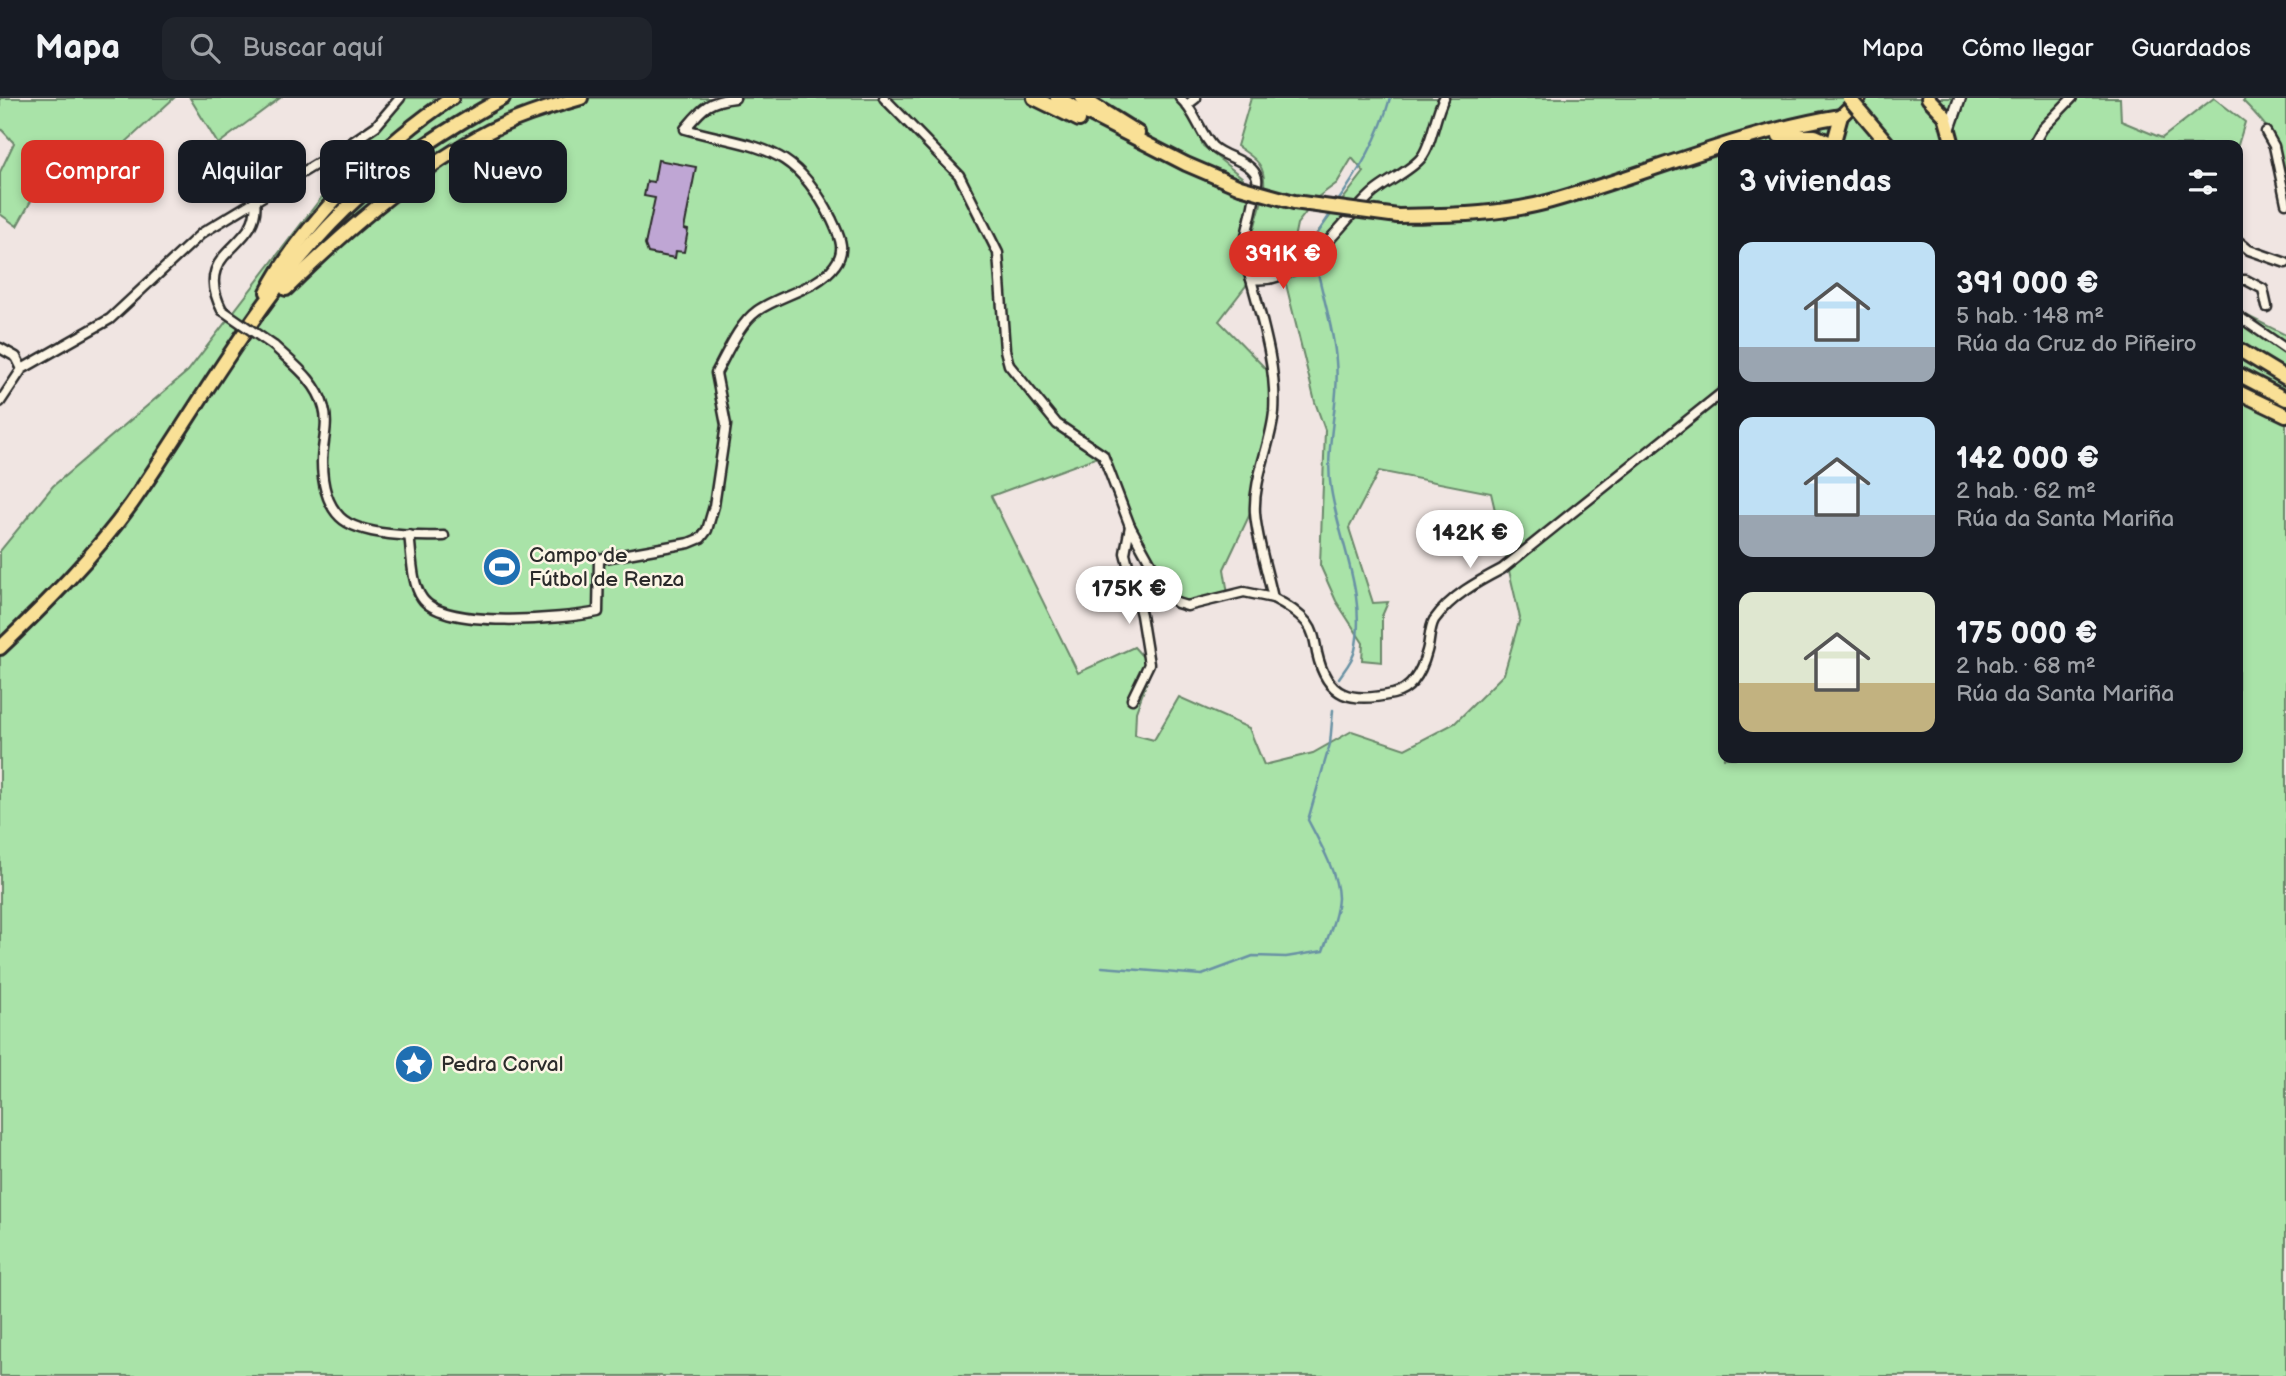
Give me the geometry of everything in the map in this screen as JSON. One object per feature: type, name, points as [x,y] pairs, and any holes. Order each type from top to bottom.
[{"type":"highway","points":[[0,648],[49,601],[131,504],[252,320],[279,269],[360,174],[389,146],[452,98]]},
{"type":"highway","points":[[252,320],[317,241],[362,193],[403,161],[464,120],[503,98]]},
{"type":"highway","points":[[252,320],[321,255],[407,183],[481,136],[539,110],[581,98]]},
{"type":"highway","points":[[1034,98],[1141,151],[1185,164]]},
{"type":"highway","points":[[1057,98],[1185,164],[1240,187],[1294,202],[1398,216],[1472,214],[1548,202],[1718,146]]},
{"type":"highway","points":[[1082,98],[1185,164]]},
{"type":"highway","points":[[1849,98],[1885,140]]},
{"type":"highway","points":[[1834,140],[1841,116],[1859,98]]},
{"type":"highway","points":[[1928,98],[1939,108],[1950,127],[1953,140]]},
{"type":"highway","points":[[1738,140],[1841,116]]},
{"type":"highway","points":[[1744,138],[1805,135],[1827,140]]},
{"type":"highway","points":[[2243,352],[2286,378]]},
{"type":"highway","points":[[2243,377],[2286,399]]},
{"type":"highway","points":[[2243,394],[2286,415]]},
{"type":"street","points":[[306,169],[376,126],[400,98]]},
{"type":"street","points":[[409,535],[418,590],[423,600],[431,607],[462,616],[555,620],[598,612],[599,559],[689,543],[701,538],[707,530],[714,506],[726,425],[716,373],[754,313],[775,299],[821,279],[835,265],[842,250],[841,239],[821,198],[794,167],[760,146],[685,129],[702,109],[716,100],[735,98]]},
{"type":"street","points":[[884,98],[959,175],[998,253],[1005,350],[1009,365],[1057,424],[1103,455],[1130,526],[1167,593],[1177,603],[1187,606],[1244,592],[1272,598],[1288,606],[1308,624],[1315,638],[1323,676],[1334,689],[1352,699],[1369,699],[1400,693],[1410,688],[1427,652],[1432,623],[1446,606],[1469,587],[1502,569],[1718,396]]},
{"type":"street","points":[[1180,98],[1212,146],[1251,167],[1257,179],[1254,204],[1242,247],[1245,266],[1265,331],[1274,397],[1255,513],[1272,598]]},
{"type":"street","points":[[1187,105],[1196,98]]},
{"type":"street","points":[[1251,279],[1267,281],[1296,269],[1323,246],[1374,192],[1421,158],[1444,98]]},
{"type":"street","points":[[1950,127],[1960,98]]},
{"type":"street","points":[[2036,140],[2042,129],[2072,98]]},
{"type":"street","points":[[2266,132],[2274,146],[2286,203]]},
{"type":"street","points":[[0,402],[22,369],[110,318],[202,233],[250,203]]},
{"type":"street","points":[[255,203],[256,211],[249,228],[217,263],[212,279],[213,294],[222,310],[274,346],[305,374],[324,408],[323,480],[328,498],[340,517],[356,526],[395,536],[444,536]]},
{"type":"street","points":[[2243,245],[2249,250],[2286,263]]},
{"type":"street","points":[[2243,279],[2263,289],[2267,307]]},
{"type":"street","points":[[2243,319],[2286,349]]},
{"type":"street","points":[[0,348],[16,357],[22,369]]},
{"type":"street","points":[[1130,526],[1125,553],[1141,615],[1149,664],[1132,699]]},
{"type":"green space","points":[[0,98],[174,98],[128,140],[21,140],[21,203],[30,203],[17,226],[0,214],[0,172],[14,143],[0,128]]},
{"type":"green space","points":[[190,98],[280,98],[223,140],[216,140]]},
{"type":"green space","points":[[398,98],[1179,98],[1191,115],[1203,146],[1243,178],[1243,193],[1254,204],[1242,247],[1251,279],[1219,321],[1271,374],[1274,412],[1269,444],[1249,516],[1224,569],[1228,594],[1187,606],[1177,603],[1130,526],[1103,455],[991,496],[1078,673],[1134,647],[1152,667],[1136,712],[1135,735],[1154,740],[1179,697],[1249,728],[1264,765],[1313,753],[1352,731],[1405,749],[1455,723],[1504,674],[1520,618],[1491,493],[1379,471],[1349,528],[1373,603],[1388,602],[1382,616],[1382,662],[1362,660],[1363,643],[1336,601],[1320,565],[1325,430],[1315,402],[1284,276],[1266,276],[1250,261],[1252,237],[1263,197],[1263,174],[1259,164],[1237,146],[1251,98],[2120,98],[2121,121],[2162,138],[2214,98],[2245,122],[2240,140],[1718,140],[1718,763],[2243,763],[2243,314],[2286,335],[2286,1376],[0,1376],[0,551],[53,486],[188,371],[320,199],[320,203],[435,203],[435,140],[366,140]],"holes":[[[1352,158],[1364,172],[1287,272],[1297,224],[1318,197],[1337,183]]]},
{"type":"green space","points":[[2246,98],[2284,98],[2286,101],[2286,186],[2274,139],[2263,122],[2243,101]]},
{"type":"building","points":[[658,160],[696,167],[684,229],[688,230],[684,252],[676,251],[675,258],[648,253],[645,245],[655,198],[644,196],[647,181],[654,182]]},
{"type":"waterway","points":[[1336,204],[1368,153],[1390,98]]},
{"type":"waterway","points":[[1312,242],[1331,213]]},
{"type":"waterway","points":[[1317,268],[1331,326],[1337,377],[1329,473],[1357,609],[1355,650],[1339,678]]},
{"type":"waterway","points":[[1102,967],[1202,975],[1253,956],[1286,957],[1323,951],[1336,911],[1337,889],[1327,858],[1308,820],[1330,744],[1333,710]]},
{"type":"place","name":"Campo de Fútbol de Renza","points":[[502,567]]},
{"type":"place","name":"Pedra Corval","points":[[414,1064]]}]
